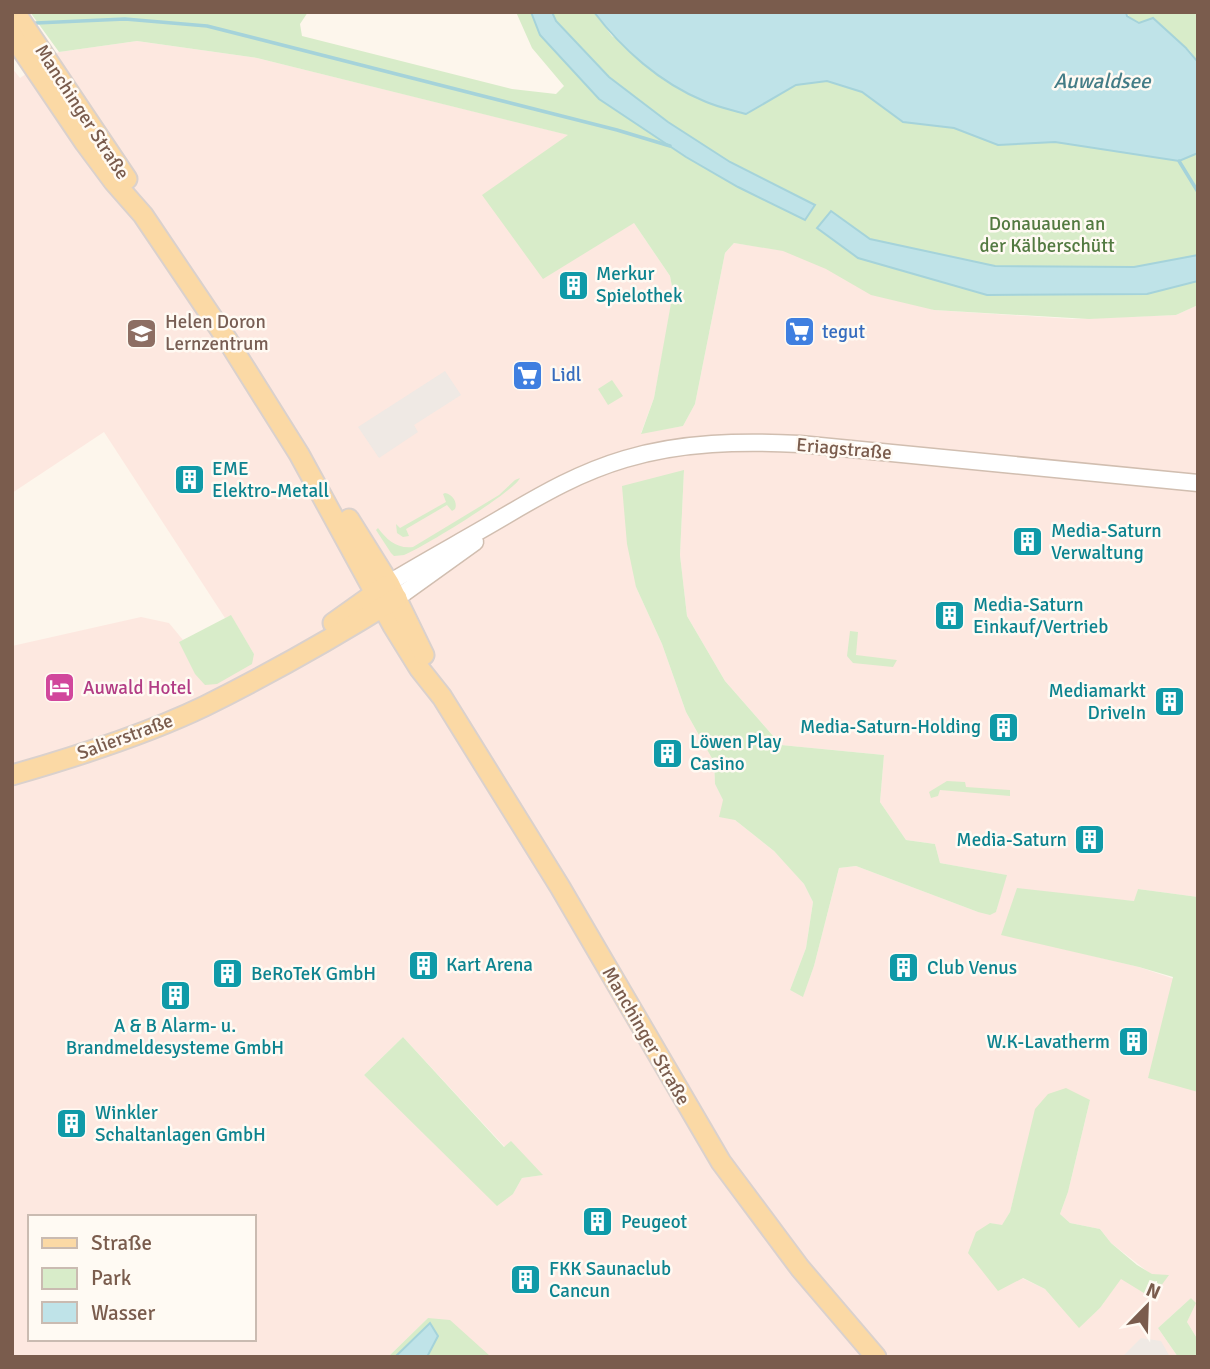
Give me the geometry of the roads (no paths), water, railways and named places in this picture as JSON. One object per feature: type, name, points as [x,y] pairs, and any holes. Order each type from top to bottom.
[{"type":"main road","name":"Manchinger Straße","points":[[15,12],[116,162],[131,186],[143,215]]},
{"type":"main road","name":"Manchinger Straße","points":[[12,35],[85,143],[143,215],[228,341],[299,454],[386,595],[442,697],[560,887],[720,1162],[800,1268],[876,1357]]},
{"type":"main road","name":"Salierstraße","points":[[12,775],[84,752],[203,707],[271,671],[386,595]]},
{"type":"street","name":"Eriagstraße","points":[[386,595],[472,545],[503,517],[547,490],[627,458],[693,446],[741,442],[813,446],[1198,483]]},
{"type":"water","points":[[531,12],[552,12],[556,21],[609,77],[668,122],[730,162],[815,205],[805,220],[738,187],[686,157],[599,99],[540,35]]},
{"type":"water","name":"Auwaldsee","points":[[594,12],[1126,12],[1127,16],[1139,23],[1153,18],[1198,62],[1198,153],[1179,161],[1055,142],[998,145],[954,128],[903,122],[862,92],[827,81],[796,85],[746,114],[719,107],[688,94],[657,75],[617,39]]},
{"type":"water","points":[[831,211],[870,239],[995,266],[1134,267],[1198,255],[1198,281],[1147,294],[987,295],[858,258],[817,228]]},
{"type":"water","points":[[430,1323],[438,1336],[427,1357],[395,1357]]},
{"type":"waterway","points":[[36,23],[125,19],[207,26],[617,130],[670,146]]},
{"type":"waterway","points":[[1179,161],[1198,192]]},
{"type":"place","name":"Merkur Spielothek","points":[[573,285]]},
{"type":"place","name":"tegut","points":[[799,332]]},
{"type":"place","name":"Helen Doron Lernzentrum","points":[[142,333]]},
{"type":"place","name":"Lidl","points":[[528,375]]},
{"type":"place","name":"EME Elektro-Metall","points":[[189,480]]},
{"type":"place","name":"Media-Saturn Verwaltung","points":[[1028,542]]},
{"type":"place","name":"Media-Saturn Einkauf/Vertrieb","points":[[950,616]]},
{"type":"place","name":"Auwald Hotel","points":[[60,688]]},
{"type":"place","name":"Mediamarkt DriveIn","points":[[1169,702]]},
{"type":"place","name":"Media-Saturn-Holding","points":[[1004,727]]},
{"type":"place","name":"Löwen Play Casino","points":[[667,753]]},
{"type":"place","name":"Media-Saturn","points":[[1090,840]]},
{"type":"place","name":"Kart Arena","points":[[423,965]]},
{"type":"place","name":"Club Venus","points":[[904,968]]},
{"type":"place","name":"BeRoTeK GmbH","points":[[228,974]]},
{"type":"place","name":"A & B Alarm- u. Brandmeldesysteme GmbH","points":[[175,995]]},
{"type":"place","name":"W.K-Lavatherm","points":[[1133,1042]]},
{"type":"place","name":"Winkler Schaltanlagen GmbH","points":[[72,1124]]},
{"type":"place","name":"Peugeot","points":[[598,1222]]},
{"type":"place","name":"FKK Saunaclub Cancun","points":[[526,1280]]},
{"type":"park label","name":"Donauauen an der Kälberschütt","points":[[1047,235]]}]
